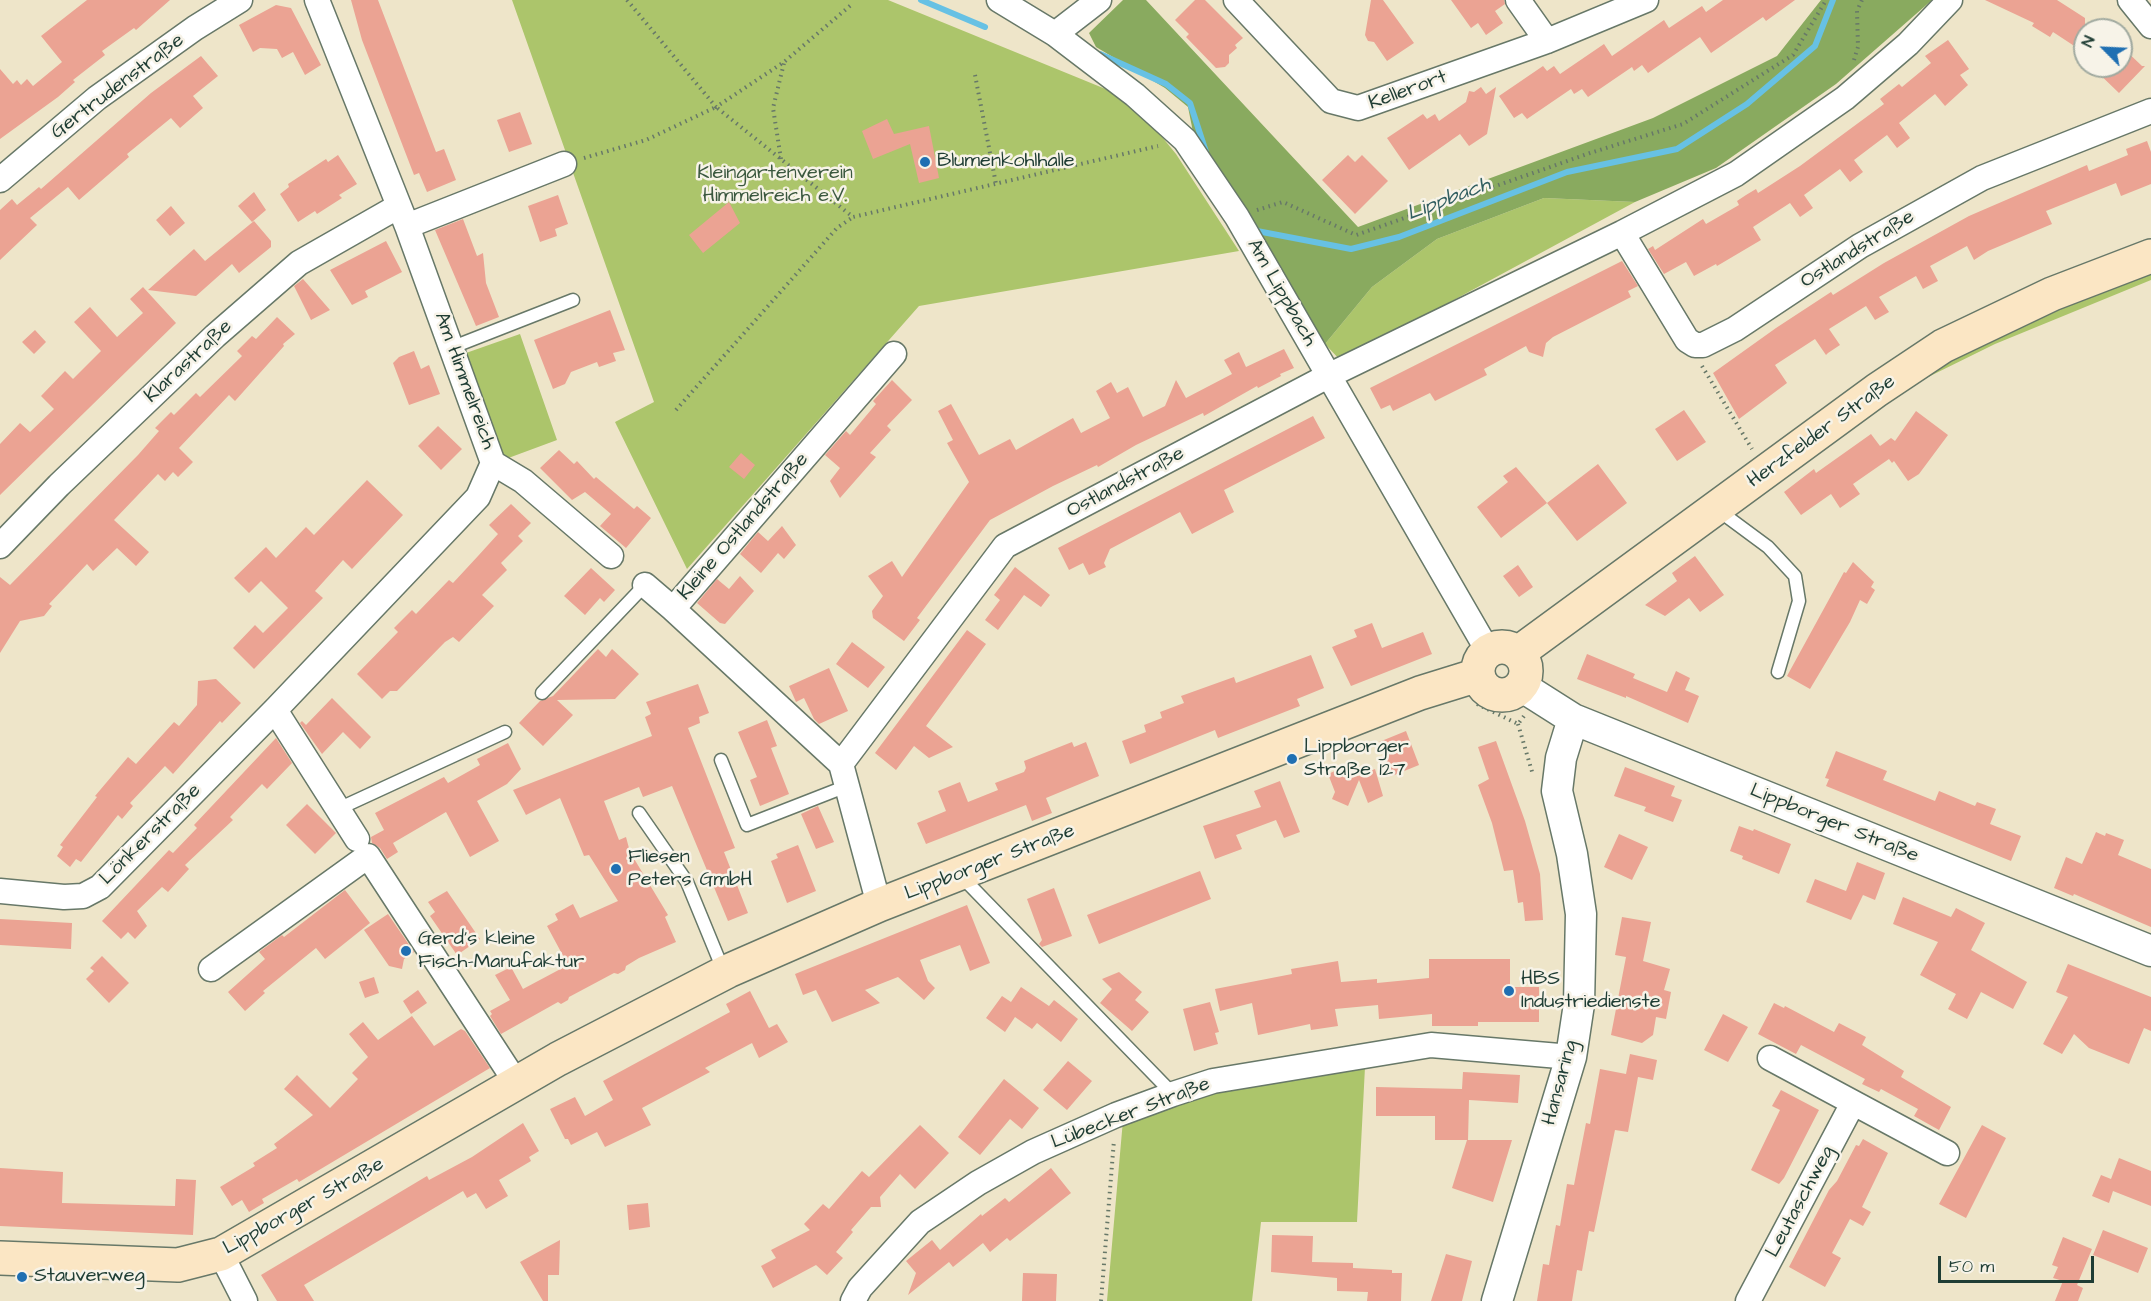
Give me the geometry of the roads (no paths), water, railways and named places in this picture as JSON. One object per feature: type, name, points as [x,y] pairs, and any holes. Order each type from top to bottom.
[{"type":"main road","name":"Herzfelder Straße","points":[[1485,665],[1718,509],[1877,390],[1943,346],[2052,294],[2151,256]]},
{"type":"main road","points":[[1485,665],[1526,665],[1529,692],[1508,695],[1492,694],[1480,683],[1485,665]]},
{"type":"main road","name":"Lippborger Straße","points":[[0,1258],[178,1265],[221,1254],[558,1059],[724,973],[879,905],[1420,693],[1485,665]]},
{"type":"street","name":"Gertrudenstraße","points":[[0,180],[97,98],[195,28],[240,0]]},
{"type":"street","name":"Am Himmelreich","points":[[317,0],[453,347],[493,463],[523,481],[611,556]]},
{"type":"street","name":"Am Lippbach","points":[[999,0],[1055,34],[1135,95],[1185,140],[1237,217],[1328,376],[1485,665]]},
{"type":"street","points":[[1055,34],[1099,0]]},
{"type":"street","name":"Kellerort","points":[[1236,0],[1331,101],[1358,108],[1548,41],[1646,0]]},
{"type":"street","points":[[1518,0],[1548,41]]},
{"type":"street","name":"Ostlandstraße","points":[[844,775],[1005,546],[1328,376],[1622,233],[1736,174],[1845,98],[1908,44],[1950,0]]},
{"type":"street","points":[[2130,0],[2151,26]]},
{"type":"street","name":"Ostlandstraße","points":[[1622,233],[1682,333],[1695,345],[1712,343],[1860,246],[1982,178],[2151,111]]},
{"type":"street","points":[[403,216],[564,164]]},
{"type":"street","name":"Klarastraße","points":[[0,546],[59,485],[215,336],[299,263],[403,216]]},
{"type":"street","name":"Kleine Ostlandstraße","points":[[844,775],[673,609],[894,354]]},
{"type":"street","name":"Lönkerstraße","points":[[0,891],[64,897],[83,896],[100,887],[275,710],[478,497],[493,463]]},
{"type":"street","points":[[645,585],[673,609]]},
{"type":"street","name":"Lippborger Straße","points":[[1529,692],[1573,719],[2151,951]]},
{"type":"street","points":[[275,710],[357,839]]},
{"type":"street","name":"Hansaring","points":[[1497,1301],[1571,1057],[1579,1004],[1581,914],[1572,855],[1557,791],[1561,759],[1573,719]]},
{"type":"street","points":[[844,775],[879,905]]},
{"type":"street","points":[[211,969],[368,856],[517,1084]]},
{"type":"street","name":"Lübecker Straße","points":[[854,1301],[868,1279],[920,1222],[978,1183],[1034,1152],[1116,1115],[1173,1094],[1213,1081],[1431,1045],[1571,1057]]},
{"type":"street","points":[[1770,1058],[1947,1153]]},
{"type":"street","name":"Leutaschweg","points":[[1748,1301],[1853,1103]]},
{"type":"street","points":[[221,1254],[244,1301]]},
{"type":"lane","points":[[453,347],[573,300]]},
{"type":"lane","points":[[1718,509],[1768,548],[1795,576],[1799,601],[1778,672]]},
{"type":"lane","points":[[542,693],[645,585]]},
{"type":"lane","points":[[338,809],[506,732]]},
{"type":"lane","points":[[721,760],[747,825],[844,775]]},
{"type":"lane","points":[[639,813],[687,882],[724,973]]},
{"type":"lane","points":[[960,875],[1173,1094]]},
{"type":"waterway","name":"Lippbach","points":[[921,0],[985,27]]},
{"type":"waterway","name":"Lippbach","points":[[1254,226],[1257,231],[1351,249],[1399,237],[1567,172],[1677,149],[1747,104],[1815,46],[1833,0]]},
{"type":"waterway","name":"Lippbach","points":[[1100,54],[1166,84],[1190,103],[1206,152]]},
{"type":"place","name":"Blumenkohlhalle","points":[[925,162]]},
{"type":"place","name":"Lippborger Straße 127","points":[[1292,759]]},
{"type":"place","name":"Fliesen Peters GmbH","points":[[616,869]]},
{"type":"place","name":"Gerd's kleine Fisch-Manufaktur","points":[[406,951]]},
{"type":"place","name":"HBS Industriedienste","points":[[1509,991]]},
{"type":"place","name":"Stauverweg","points":[[22,1277]]},
{"type":"park label","name":"Kleingartenverein Himmelreich e.V.","points":[[775,186]]}]
